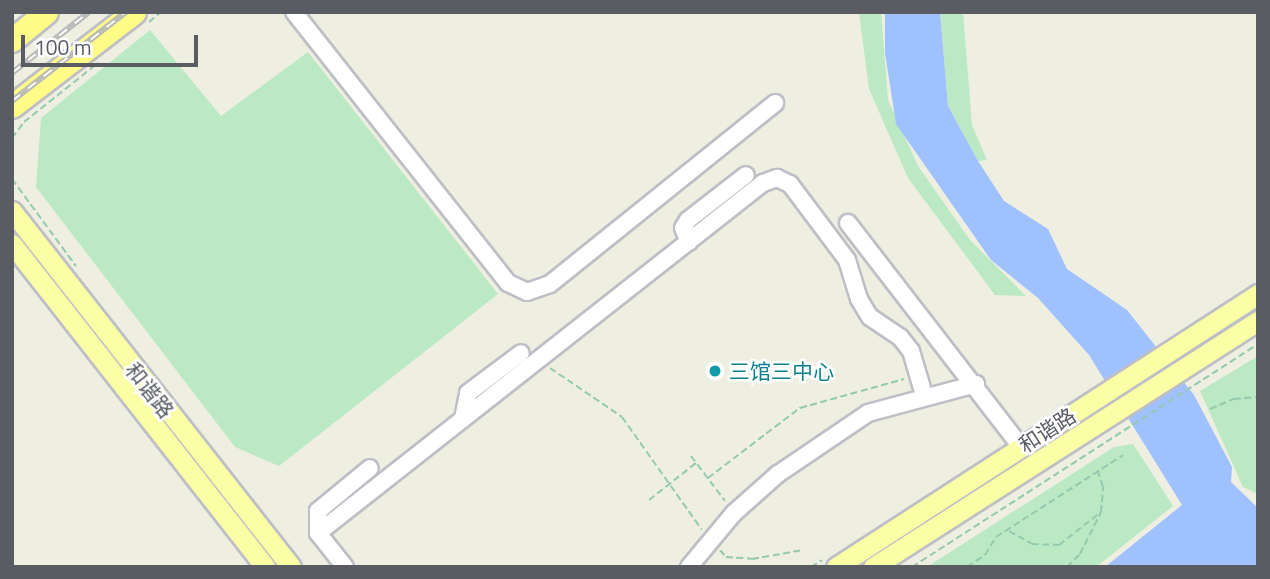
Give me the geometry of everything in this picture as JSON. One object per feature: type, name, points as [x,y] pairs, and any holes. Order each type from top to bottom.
[{"type":"highway","points":[[12,40],[46,12]]},
{"type":"highway","points":[[14,107],[137,21]]},
{"type":"main road","name":"和谐路","points":[[12,211],[291,567]]},
{"type":"main road","name":"和谐路","points":[[12,244],[265,567]]},
{"type":"main road","name":"和谐路","points":[[836,567],[1258,294]]},
{"type":"main road","name":"和谐路","points":[[873,567],[1258,321]]},
{"type":"lane","points":[[294,12],[508,283],[527,292],[550,284],[775,103]]},
{"type":"lane","points":[[689,242],[683,228],[688,220],[746,175]]},
{"type":"lane","points":[[318,533],[763,183],[778,178],[790,184],[847,260],[870,317],[900,337],[911,351],[925,395]]},
{"type":"lane","points":[[848,223],[976,384],[1021,447]]},
{"type":"lane","points":[[463,419],[468,393],[521,353]]},
{"type":"lane","points":[[689,567],[710,541],[778,474],[868,413],[925,395],[976,384]]},
{"type":"lane","points":[[345,567],[318,533],[318,511],[370,468]]},
{"type":"path","points":[[137,21],[162,12]]},
{"type":"path","points":[[12,138],[24,122],[98,63]]},
{"type":"path","points":[[912,567],[1258,344]]},
{"type":"path","points":[[538,360],[622,417],[710,541],[726,557],[752,559],[803,550]]},
{"type":"path","points":[[708,478],[800,408],[918,375]]},
{"type":"path","points":[[1210,409],[1234,399],[1258,397]]},
{"type":"path","points":[[967,567],[985,555],[996,537],[1123,455]]},
{"type":"path","points":[[691,456],[730,508]]},
{"type":"path","points":[[649,500],[696,463]]},
{"type":"path","points":[[1067,567],[1080,554],[1101,512],[1103,487],[1098,471]]},
{"type":"path","points":[[1007,530],[1032,544],[1059,545],[1101,512]]},
{"type":"green space","points":[[859,12],[881,12],[888,100],[918,166],[970,240],[1026,296],[995,295],[908,178],[869,89]]},
{"type":"green space","points":[[940,12],[963,12],[972,125],[987,160],[978,161],[948,106]]},
{"type":"green space","points":[[150,30],[221,116],[308,52],[498,294],[279,466],[235,447],[36,187],[41,118]]},
{"type":"green space","points":[[1258,356],[1258,494],[1243,487],[1200,391]]},
{"type":"green space","points":[[1133,444],[1173,506],[1096,567],[927,567],[1114,447]]},
{"type":"water","points":[[885,12],[940,12],[948,106],[978,161],[1004,201],[1048,229],[1067,269],[1127,310],[1194,395],[1232,467],[1231,482],[1258,508],[1258,567],[1105,567],[1182,505],[1089,355],[1038,298],[991,260],[896,124],[885,53]]},
{"type":"railway","points":[[12,73],[89,12]]},
{"type":"railway","points":[[12,101],[126,12]]},
{"type":"place","name":"三馆三中心","points":[[715,371]]}]
